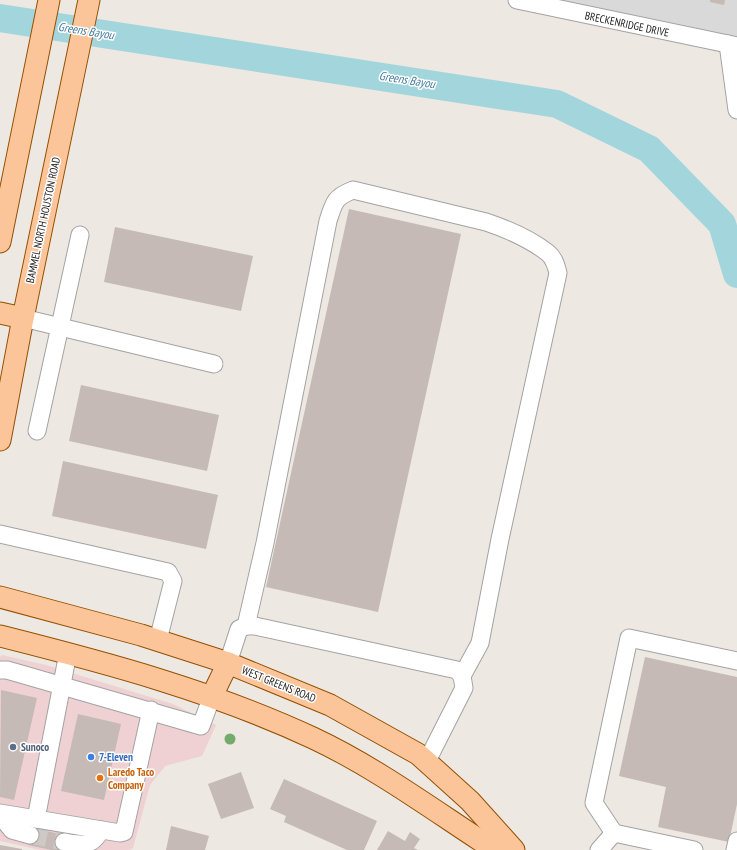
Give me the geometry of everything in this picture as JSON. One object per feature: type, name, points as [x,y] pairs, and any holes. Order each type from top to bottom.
[{"type":"main road","points":[[0,242],[48,0]]},
{"type":"main road","name":"BAMMEL NORTH HOUSTON ROAD","points":[[0,440],[23,318],[90,0]]},
{"type":"main road","points":[[0,312],[23,318]]},
{"type":"main road","name":"WEST GREENS ROAD","points":[[0,597],[158,640],[228,663],[330,705],[418,754],[470,801],[514,850]]},
{"type":"main road","points":[[0,636],[131,670],[212,696],[314,738],[373,772],[495,850]]},
{"type":"main road","points":[[212,696],[228,663]]},
{"type":"street","name":"BRECKENRIDGE DRIVE","points":[[517,0],[552,4],[732,45]]},
{"type":"street","points":[[732,45],[737,110]]},
{"type":"street","points":[[246,626],[265,543],[328,220],[332,207],[339,196],[353,190],[486,222],[506,229],[549,254],[555,262],[558,273],[502,532],[480,643],[462,676]]},
{"type":"street","points":[[37,431],[80,235]]},
{"type":"street","points":[[23,318],[214,364]]},
{"type":"street","points":[[0,534],[168,572],[174,581],[158,640]]},
{"type":"street","points":[[228,663],[239,629],[246,626],[255,626],[457,670],[462,676],[464,688],[427,762]]},
{"type":"street","points":[[694,850],[614,833],[594,803],[629,638],[737,661]]},
{"type":"street","points":[[36,819],[68,653]]},
{"type":"street","points":[[0,670],[7,670],[63,684],[201,726],[212,696]]},
{"type":"street","points":[[0,814],[101,830],[124,832],[151,710]]},
{"type":"street","points":[[0,814],[7,826],[12,830],[30,835]]},
{"type":"street","points":[[64,842],[80,844],[90,843],[101,830]]},
{"type":"street","points":[[599,850],[614,833]]},
{"type":"street","points":[[735,850],[737,841]]},
{"type":"shaded area","points":[[550,0],[737,0],[737,42]]},
{"type":"shaded area","points":[[2,655],[46,665],[173,704],[216,725],[202,756],[165,766],[150,785],[133,848],[129,850],[40,850],[0,841],[0,657]]},
{"type":"building","points":[[710,0],[725,0],[724,5],[710,2]]},
{"type":"building","points":[[349,209],[461,234],[378,612],[266,587]]},
{"type":"building","points":[[115,227],[253,256],[241,311],[104,282]]},
{"type":"building","points":[[81,385],[219,415],[207,471],[69,441]]},
{"type":"building","points":[[63,461],[218,495],[206,549],[52,516]]},
{"type":"building","points":[[645,657],[737,677],[737,804],[729,842],[658,827],[666,787],[619,776]]},
{"type":"building","name":"Sunoco","points":[[1,690],[37,698],[14,800],[0,797]]},
{"type":"building","name":"7-Eleven","points":[[78,714],[121,724],[104,800],[61,791]]},
{"type":"building","points":[[241,772],[254,808],[221,819],[208,784]]},
{"type":"building","points":[[284,779],[377,821],[364,850],[347,850],[284,822],[286,816],[270,809]]},
{"type":"building","points":[[171,826],[209,836],[205,850],[166,850]]},
{"type":"building","points":[[32,828],[65,835],[62,850],[51,850],[28,845]]},
{"type":"building","points":[[388,831],[405,841],[410,832],[420,839],[414,848],[418,850],[377,850]]},
{"type":"building","points":[[0,845],[22,849],[22,850],[0,850]]},
{"type":"waterway","name":"Greens Bayou","points":[[0,18],[557,104],[649,149],[722,224],[737,274]]},
{"type":"tunnel","points":[[30,835],[64,842]]},
{"type":"place","name":"Sunoco","points":[[13,747]]},
{"type":"place","name":"7-Eleven","points":[[91,757]]},
{"type":"place","name":"Laredo Taco Company","points":[[100,778]]}]
